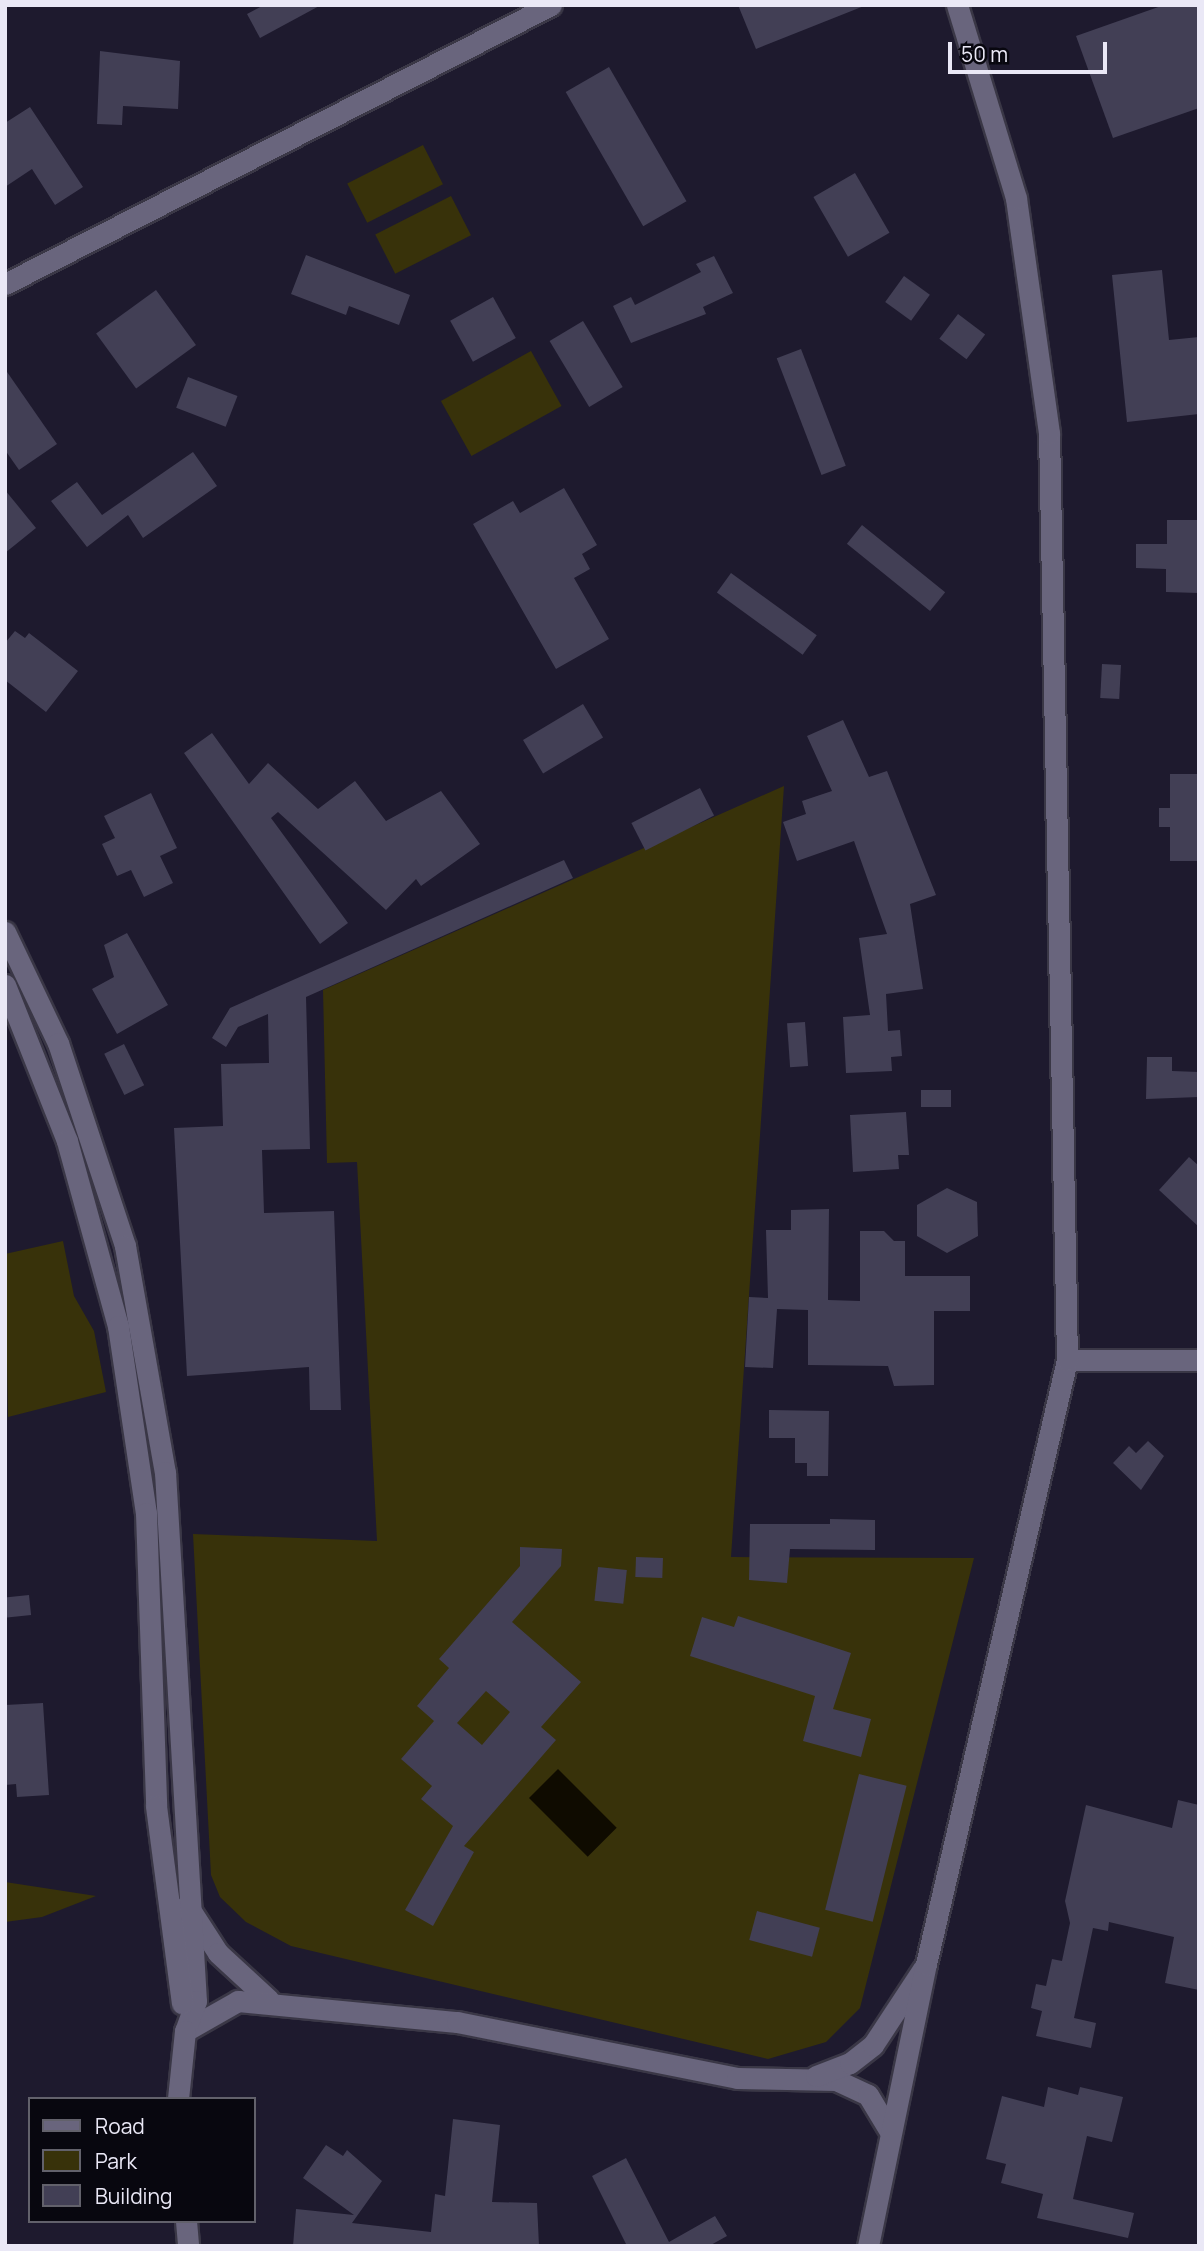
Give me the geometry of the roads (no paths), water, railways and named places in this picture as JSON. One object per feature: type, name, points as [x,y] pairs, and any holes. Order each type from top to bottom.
[{"type":"street","points":[[5,284],[551,5]]},
{"type":"street","points":[[868,2246],[889,2130],[926,1964],[1067,1360],[1049,433],[1016,198],[957,5]]},
{"type":"street","points":[[5,932],[81,1108],[139,1302],[165,1472],[187,1905],[196,2001],[185,2031]]},
{"type":"street","points":[[5,985],[67,1140],[118,1326],[146,1513],[156,1806],[185,2031],[178,2097]]},
{"type":"street","points":[[1067,1360],[1199,1360]]},
{"type":"street","points":[[187,1905],[218,1952],[269,2000]]},
{"type":"street","points":[[808,2079],[850,2063],[873,2045],[926,1964]]},
{"type":"street","points":[[185,2031],[238,2001],[269,2000],[457,2022],[737,2078],[808,2079],[854,2085],[868,2095],[889,2130]]},
{"type":"street","points":[[186,2223],[188,2246]]}]
